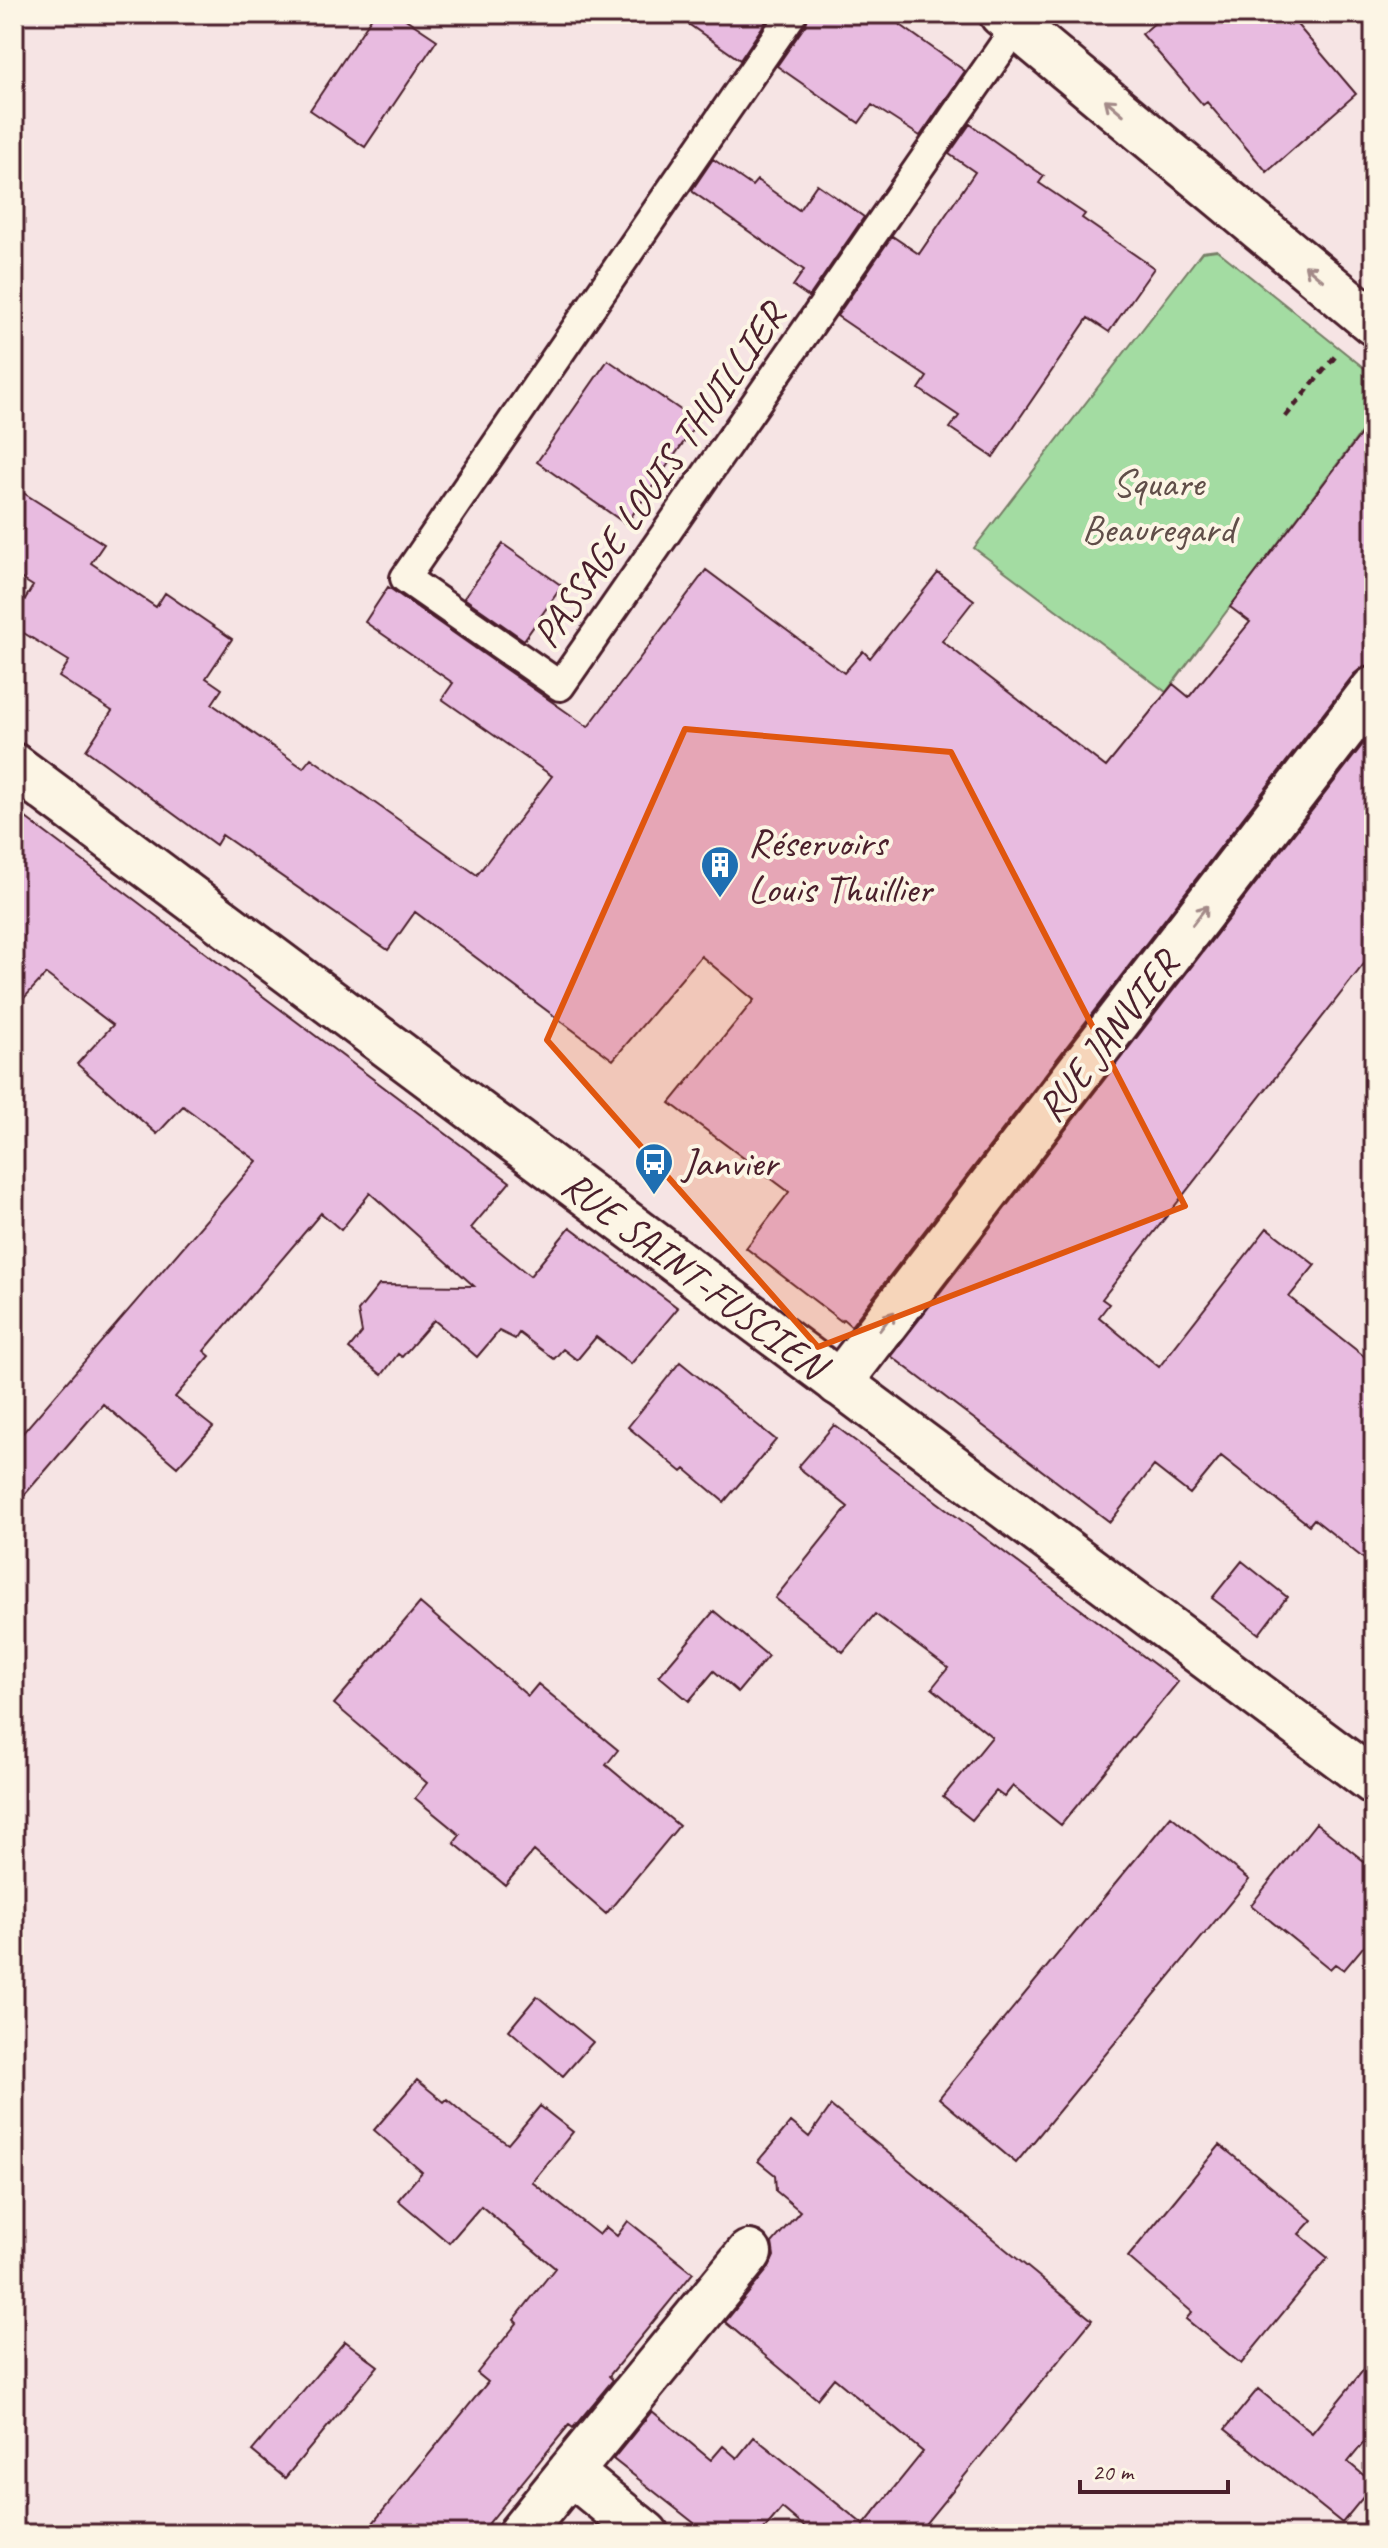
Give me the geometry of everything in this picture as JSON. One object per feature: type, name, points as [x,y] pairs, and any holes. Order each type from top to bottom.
[{"type":"street","points":[[1010,20],[1372,317]]},
{"type":"street","name":"RUE JANVIER","points":[[839,1383],[1374,689]]},
{"type":"street","name":"RUE SAINT-FUSCIEN","points":[[14,766],[1374,1782]]},
{"type":"street","points":[[520,2534],[749,2253]]},
{"type":"street","points":[[570,2472],[646,2534]]},
{"type":"lane","name":"PASSAGE LOUIS THUILLIER","points":[[792,14],[405,578],[560,686],[1010,20]]},
{"type":"path","points":[[1285,417],[1372,317]]},
{"type":"highlighted area","points":[[685,729],[951,752],[1185,1206],[818,1347],[547,1040]]},
{"type":"green space","name":"Square Beauregard","points":[[1217,250],[1374,376],[1374,415],[1166,692],[974,548],[1202,252]]},
{"type":"building","points":[[374,14],[398,14],[437,40],[365,147],[310,110]]},
{"type":"building","points":[[674,14],[771,14],[740,60]]},
{"type":"building","points":[[809,14],[885,14],[965,71],[920,136],[872,105],[859,123],[777,66],[806,24]]},
{"type":"building","points":[[1165,14],[1288,14],[1356,94],[1267,172],[1207,102],[1203,105],[1142,34]]},
{"type":"building","points":[[970,124],[1044,176],[1039,183],[1085,214],[1082,218],[1154,268],[1109,332],[1088,318],[993,457],[950,428],[959,416],[919,389],[927,377],[837,316],[892,236],[919,254],[975,172],[949,154]]},
{"type":"building","points":[[713,159],[752,186],[757,180],[799,210],[817,184],[864,217],[809,297],[793,286],[804,270],[693,192]]},
{"type":"building","points":[[608,360],[698,422],[626,524],[537,462]]},
{"type":"building","points":[[1374,417],[1374,665],[1364,666],[1354,674],[851,1326],[746,1248],[789,1192],[670,1103],[754,1000],[701,956],[613,1060],[415,912],[388,950],[222,835],[216,845],[86,750],[112,711],[59,677],[69,661],[14,627],[14,617],[33,586],[14,574],[14,487],[104,544],[91,563],[156,607],[165,593],[232,639],[206,678],[222,689],[212,704],[303,768],[311,758],[477,875],[552,776],[442,699],[453,683],[365,622],[388,587],[588,727],[706,570],[844,673],[863,651],[870,658],[938,573],[974,600],[942,641],[1106,767],[1173,684],[1189,697],[1250,622],[1230,607]]},
{"type":"building","points":[[503,544],[562,586],[524,640],[464,598]]},
{"type":"building","points":[[1374,730],[1374,951],[1102,1299],[1109,1304],[1099,1317],[1159,1367],[1267,1228],[1315,1265],[1289,1297],[1374,1364],[1374,1567],[1314,1519],[1309,1525],[1221,1456],[1190,1494],[1154,1466],[1110,1522],[891,1356]]},
{"type":"building","points":[[14,809],[510,1182],[471,1228],[530,1276],[570,1227],[678,1308],[631,1364],[596,1337],[577,1360],[563,1349],[554,1359],[519,1333],[515,1339],[499,1331],[477,1357],[434,1320],[402,1357],[398,1354],[382,1375],[349,1349],[362,1333],[358,1311],[379,1285],[474,1286],[370,1193],[341,1230],[321,1213],[204,1351],[210,1356],[175,1397],[213,1427],[177,1467],[103,1404],[14,1507],[14,1443],[257,1161],[183,1106],[157,1134],[77,1064],[113,1025],[46,974],[14,1009]]},
{"type":"building","points":[[680,1362],[776,1440],[724,1502],[628,1427]]},
{"type":"building","points":[[834,1425],[1178,1682],[1061,1825],[1013,1786],[1004,1797],[996,1791],[972,1820],[943,1797],[992,1737],[932,1688],[948,1668],[875,1614],[843,1652],[775,1598],[848,1507],[798,1467]]},
{"type":"building","points":[[1242,1561],[1287,1597],[1259,1634],[1212,1598]]},
{"type":"building","points":[[420,1603],[528,1696],[538,1684],[618,1750],[606,1765],[679,1826],[606,1914],[534,1851],[505,1885],[454,1843],[460,1835],[415,1798],[427,1783],[334,1704]]},
{"type":"building","points":[[714,1611],[768,1656],[738,1692],[714,1671],[689,1701],[659,1676]]},
{"type":"building","points":[[1171,1816],[1249,1880],[1016,2163],[939,2098]]},
{"type":"building","points":[[1316,1823],[1374,1869],[1374,1934],[1344,1970],[1335,1964],[1330,1969],[1251,1905]]},
{"type":"building","points":[[537,1996],[593,2042],[563,2076],[509,2030]]},
{"type":"building","points":[[417,2080],[444,2102],[447,2099],[508,2144],[540,2106],[573,2132],[532,2182],[599,2235],[606,2227],[617,2236],[628,2221],[693,2273],[609,2376],[613,2380],[573,2428],[569,2425],[480,2534],[364,2534],[488,2382],[477,2373],[555,2268],[481,2206],[449,2243],[398,2200],[422,2172],[374,2130]]},
{"type":"building","points":[[831,2106],[1092,2320],[917,2534],[813,2534],[782,2508],[760,2534],[708,2534],[613,2459],[652,2411],[711,2460],[723,2446],[737,2458],[754,2437],[864,2525],[923,2452],[834,2378],[817,2399],[725,2322],[768,2269],[774,2256],[772,2243],[800,2211],[776,2191],[775,2175],[758,2161],[791,2122],[809,2137]]},
{"type":"building","points":[[1220,2145],[1312,2220],[1299,2234],[1328,2258],[1241,2364],[1186,2319],[1192,2312],[1128,2257]]},
{"type":"building","points":[[345,2341],[378,2366],[285,2478],[252,2451]]},
{"type":"building","points":[[1374,2357],[1374,2430],[1348,2462],[1374,2484],[1342,2523],[1225,2429],[1258,2389],[1312,2433]]},
{"type":"place","name":"Réservoirs Louis Thuillier","points":[[720,899]]},
{"type":"place","name":"Janvier","points":[[654,1196]]}]
